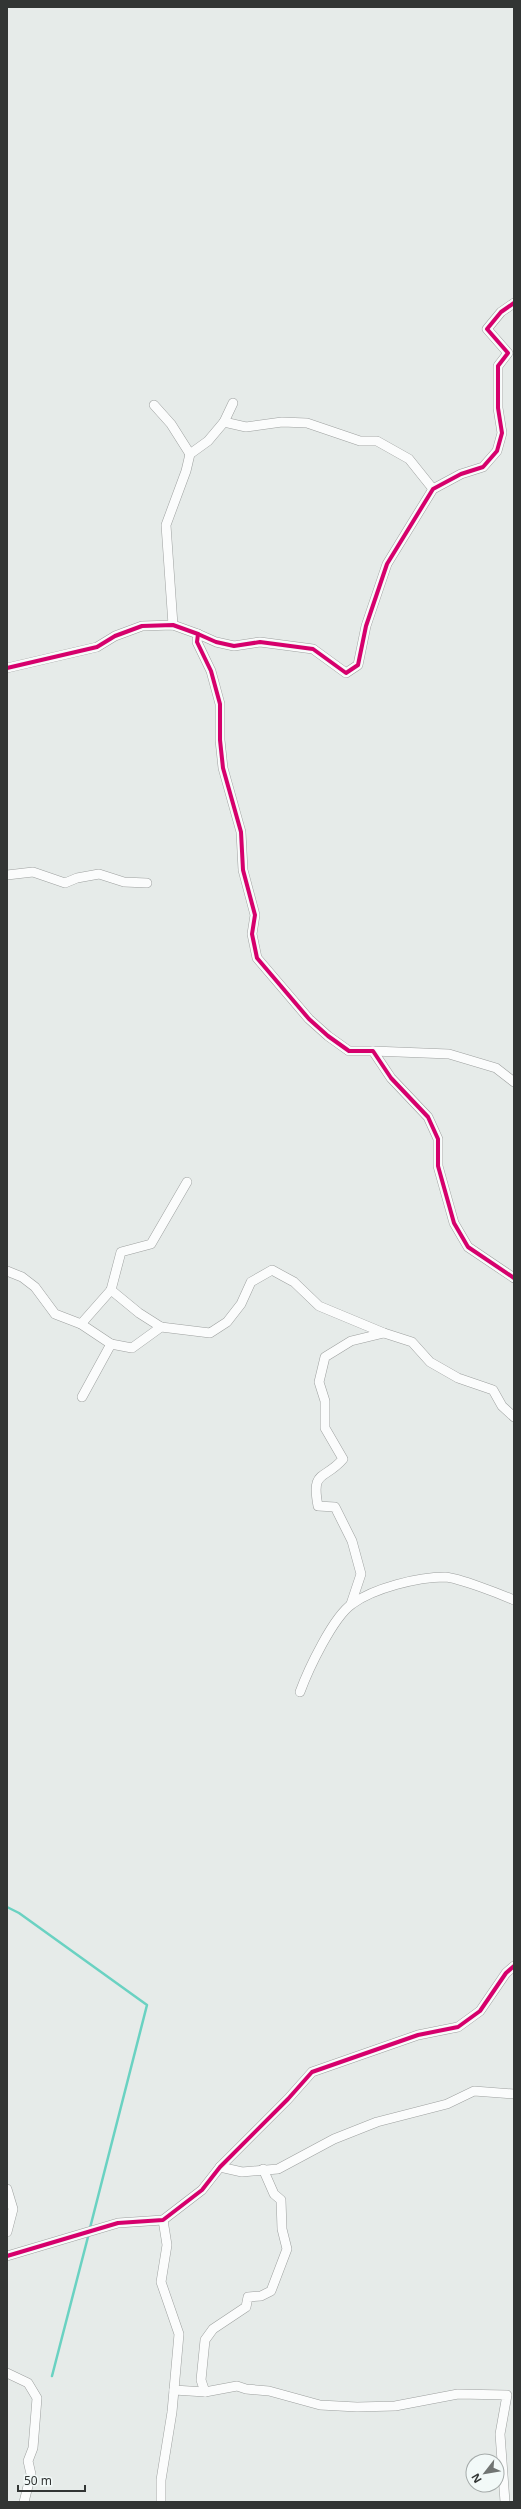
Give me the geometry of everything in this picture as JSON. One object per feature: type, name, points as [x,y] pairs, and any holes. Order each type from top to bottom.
[{"type":"street","points":[[7,668],[97,647],[115,636],[142,626],[173,625],[216,642],[234,646],[260,642],[313,649],[346,673],[358,665],[366,626],[387,564],[433,489],[461,474],[483,467],[497,451],[502,433],[498,408],[498,366],[508,353],[487,329],[501,312],[514,304]]},
{"type":"street","points":[[154,405],[171,424],[190,454]]},
{"type":"street","points":[[173,625],[166,525],[186,471],[190,454],[208,441],[228,423],[232,406]]},
{"type":"street","points":[[228,423],[246,427],[282,422],[307,423],[360,441],[377,441],[409,460],[433,489]]},
{"type":"street","points":[[198,634],[197,642],[211,672],[220,704],[220,740],[223,768],[241,832],[243,870],[255,915],[252,934],[256,958],[309,1019],[328,1036],[349,1051],[448,1054],[496,1068],[514,1082]]},
{"type":"street","points":[[7,875],[33,872],[65,882],[99,874],[124,882],[147,883]]},
{"type":"street","points":[[374,1051],[391,1078],[428,1117],[438,1139],[438,1166],[454,1223],[468,1247],[514,1278]]},
{"type":"street","points":[[81,1324],[111,1290],[121,1252],[151,1244],[186,1182]]},
{"type":"street","points":[[111,1290],[139,1313],[160,1327],[210,1333],[227,1322],[241,1304],[251,1282],[272,1270],[294,1282],[319,1306],[384,1333],[412,1342],[430,1362],[458,1378],[493,1390],[502,1406],[514,1417]]},
{"type":"street","points":[[7,1271],[22,1277],[35,1287],[55,1314],[81,1324],[112,1344],[132,1348],[160,1327]]},
{"type":"street","points":[[300,1692],[309,1669],[334,1627],[351,1604],[360,1574],[352,1541],[335,1508],[318,1506],[315,1487],[320,1476],[337,1467],[343,1459],[325,1428],[325,1401],[319,1382],[325,1357],[350,1341],[384,1333]]},
{"type":"street","points":[[82,1397],[112,1344]]},
{"type":"street","points":[[351,1604],[385,1589],[416,1580],[446,1577],[514,1600]]},
{"type":"street","points":[[7,2256],[118,2223],[163,2220],[202,2190],[220,2167],[288,2100],[312,2072],[418,2035],[458,2028],[480,2011],[506,1973],[514,1966]]},
{"type":"street","points":[[220,2167],[242,2172],[278,2169],[334,2139],[377,2122],[447,2104],[474,2091],[514,2094]]},
{"type":"street","points":[[205,2392],[201,2380],[205,2340],[213,2329],[246,2307],[248,2296],[261,2296],[271,2291],[287,2248],[282,2229],[281,2200],[274,2194],[263,2170]]},
{"type":"street","points":[[7,2189],[12,2209],[7,2232]]},
{"type":"street","points":[[160,2502],[161,2480],[174,2390],[179,2334],[162,2282],[167,2245],[163,2220]]},
{"type":"street","points":[[7,2373],[28,2383],[37,2398],[33,2448],[28,2462],[31,2474],[24,2502]]},
{"type":"street","points":[[174,2390],[205,2392],[237,2386],[246,2389],[269,2391],[320,2405],[357,2407],[395,2406],[458,2394],[511,2395],[500,2434],[505,2502]]},
{"type":"waterway","points":[[7,1907],[19,1913],[147,2005],[90,2228]]},
{"type":"waterway","points":[[52,2376],[89,2233]]},
{"type":"cycle path","points":[[198,634],[216,642],[234,646],[260,642],[313,649],[346,673],[358,665],[366,626],[387,564],[433,489],[461,474],[483,467],[497,451],[502,433],[498,408],[498,366],[508,353],[487,329],[501,312],[514,303]]},
{"type":"cycle path","points":[[7,668],[97,647],[115,636],[142,626],[173,625],[198,634],[197,642],[211,671],[220,704],[220,740],[223,768],[241,832],[243,870],[255,915],[252,934],[257,958],[309,1019],[328,1036],[349,1051],[373,1051],[391,1078],[428,1117],[438,1139],[438,1166],[454,1223],[468,1247],[514,1278]]},
{"type":"cycle path","points":[[7,2256],[118,2223],[163,2220],[202,2190],[220,2167],[288,2099],[312,2072],[418,2035],[458,2027],[480,2011],[506,1973],[514,1966]]}]
